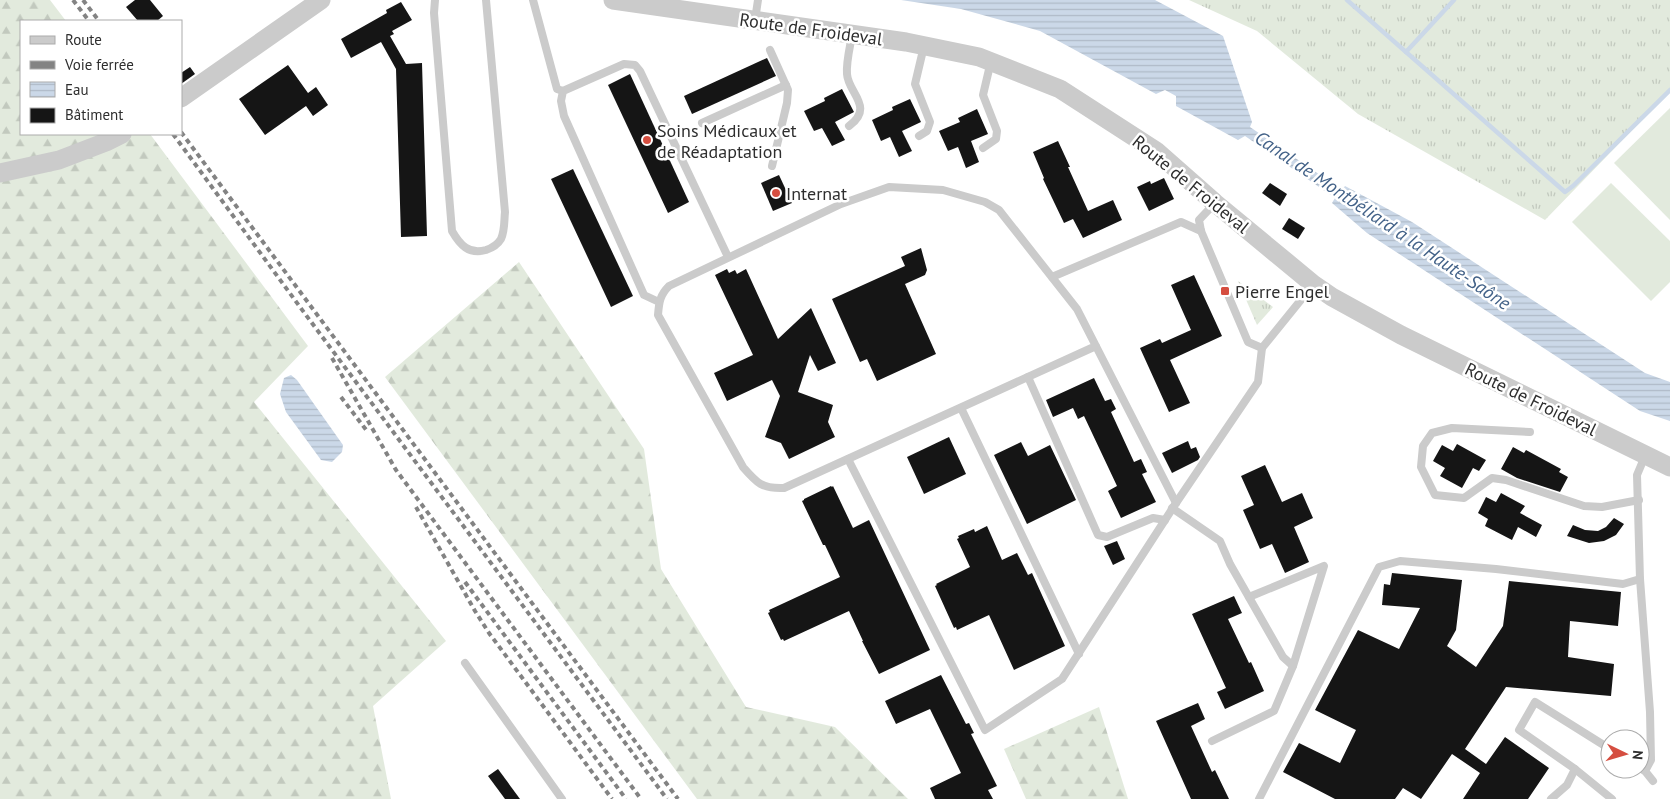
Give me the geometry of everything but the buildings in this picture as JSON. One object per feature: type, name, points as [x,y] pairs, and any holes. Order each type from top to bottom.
[{"type":"street","points":[[182,97],[322,0]]},
{"type":"street","name":"Route de Froideval","points":[[613,0],[924,46],[979,57],[1060,89],[1156,152],[1313,284],[1332,297],[1401,335],[1670,467]]},
{"type":"street","points":[[0,173],[59,160],[120,135]]},
{"type":"lane","points":[[435,0],[434,13],[452,231],[458,241],[465,248],[473,252],[492,248],[500,240],[504,228],[505,212],[486,0]]},
{"type":"lane","points":[[533,0],[557,89],[563,91],[624,64],[635,65],[640,71],[728,257]]},
{"type":"lane","points":[[755,20],[758,0]]},
{"type":"lane","points":[[849,126],[857,121],[860,112],[860,102],[847,75],[852,34]]},
{"type":"lane","points":[[919,136],[927,131],[930,122],[915,84],[924,46]]},
{"type":"lane","points":[[770,50],[788,90],[787,103],[772,166]]},
{"type":"lane","points":[[983,148],[996,140],[998,131],[983,95],[990,62]]},
{"type":"lane","points":[[702,123],[786,85]]},
{"type":"lane","points":[[563,91],[561,101],[564,116],[644,294],[659,302]]},
{"type":"lane","points":[[1096,346],[784,488],[769,489],[755,481],[743,467],[658,315],[659,302],[662,293],[669,286],[841,204],[889,187],[943,190],[985,202],[999,210],[1078,309],[1174,505],[1220,541],[1230,564],[1283,657],[1293,666]]},
{"type":"lane","points":[[1215,203],[1199,220],[1201,230],[1248,342],[1262,348]]},
{"type":"lane","points":[[1052,277],[1181,222],[1201,230]]},
{"type":"lane","points":[[848,459],[985,730],[1062,679],[1174,505],[1258,382],[1262,348],[1313,284]]},
{"type":"lane","points":[[1028,377],[1098,535],[1107,537],[1153,518],[1165,520]]},
{"type":"lane","points":[[961,408],[1078,654]]},
{"type":"lane","points":[[1530,432],[1452,428],[1432,434],[1423,446],[1421,467],[1435,495],[1464,498],[1492,478],[1506,480],[1584,506],[1602,507],[1639,500]]},
{"type":"lane","points":[[1645,456],[1637,475],[1640,579],[1650,712],[1652,760],[1650,762]]},
{"type":"lane","points":[[1259,799],[1379,567],[1400,560],[1623,584],[1640,579]]},
{"type":"lane","points":[[1212,741],[1274,711],[1293,666],[1324,566],[1249,597]]},
{"type":"lane","points":[[465,663],[562,799]]},
{"type":"lane","points":[[1600,743],[1535,702],[1519,730],[1575,769],[1612,799]]},
{"type":"lane","points":[[1550,799],[1567,785],[1575,769]]},
{"type":"lane","points":[[1650,778],[1653,781]]},
{"type":"green space","points":[[0,0],[50,0],[65,20],[20,20],[20,135],[151,135],[308,346],[254,402],[446,641],[373,706],[391,799],[0,799]]},
{"type":"green space","points":[[1189,0],[1670,0],[1670,91],[1545,220],[1358,114],[1257,31]]},
{"type":"green space","points":[[1670,108],[1670,220],[1614,163]]},
{"type":"green space","points":[[1611,183],[1670,241],[1670,282],[1651,301],[1572,222]]},
{"type":"green space","points":[[519,262],[644,449],[661,569],[746,707],[835,727],[908,799],[697,799],[385,377]]},
{"type":"green space","points":[[1238,281],[1273,307],[1257,325]]},
{"type":"green space","points":[[1099,707],[1128,799],[1026,799],[1004,749]]},
{"type":"water","name":"Canal de Montbéliard à la Haute-Saône","points":[[901,0],[1155,0],[1223,36],[1252,122],[1250,127],[1342,190],[1345,186],[1412,222],[1645,373],[1670,382],[1670,421],[1640,411],[1367,233],[1332,203],[1335,198],[1245,136],[1238,140],[1176,106],[1176,96],[1165,90],[1156,94],[1040,31],[961,9]]},
{"type":"water","points":[[291,375],[297,380],[343,445],[342,452],[332,462],[321,460],[286,412],[280,394],[284,378]]},
{"type":"waterway","points":[[1347,0],[1565,192],[1670,90]]},
{"type":"waterway","points":[[1406,52],[1454,0]]},
{"type":"railway","points":[[73,0],[88,20]]},
{"type":"railway","points":[[83,0],[98,20]]},
{"type":"railway","points":[[182,133],[678,799]]},
{"type":"railway","points":[[174,135],[667,799]]},
{"type":"railway","points":[[332,358],[396,470],[641,799]]},
{"type":"railway","points":[[341,397],[367,431]]},
{"type":"railway","points":[[416,507],[489,633],[612,799]]},
{"type":"railway","points":[[465,582],[626,799]]},
{"type":"place","name":"Soins Médicaux et de Réadaptation","points":[[647,140]]},
{"type":"place","name":"Internat","points":[[776,193]]},
{"type":"place","name":"Pierre Engel","points":[[1225,291]]}]
